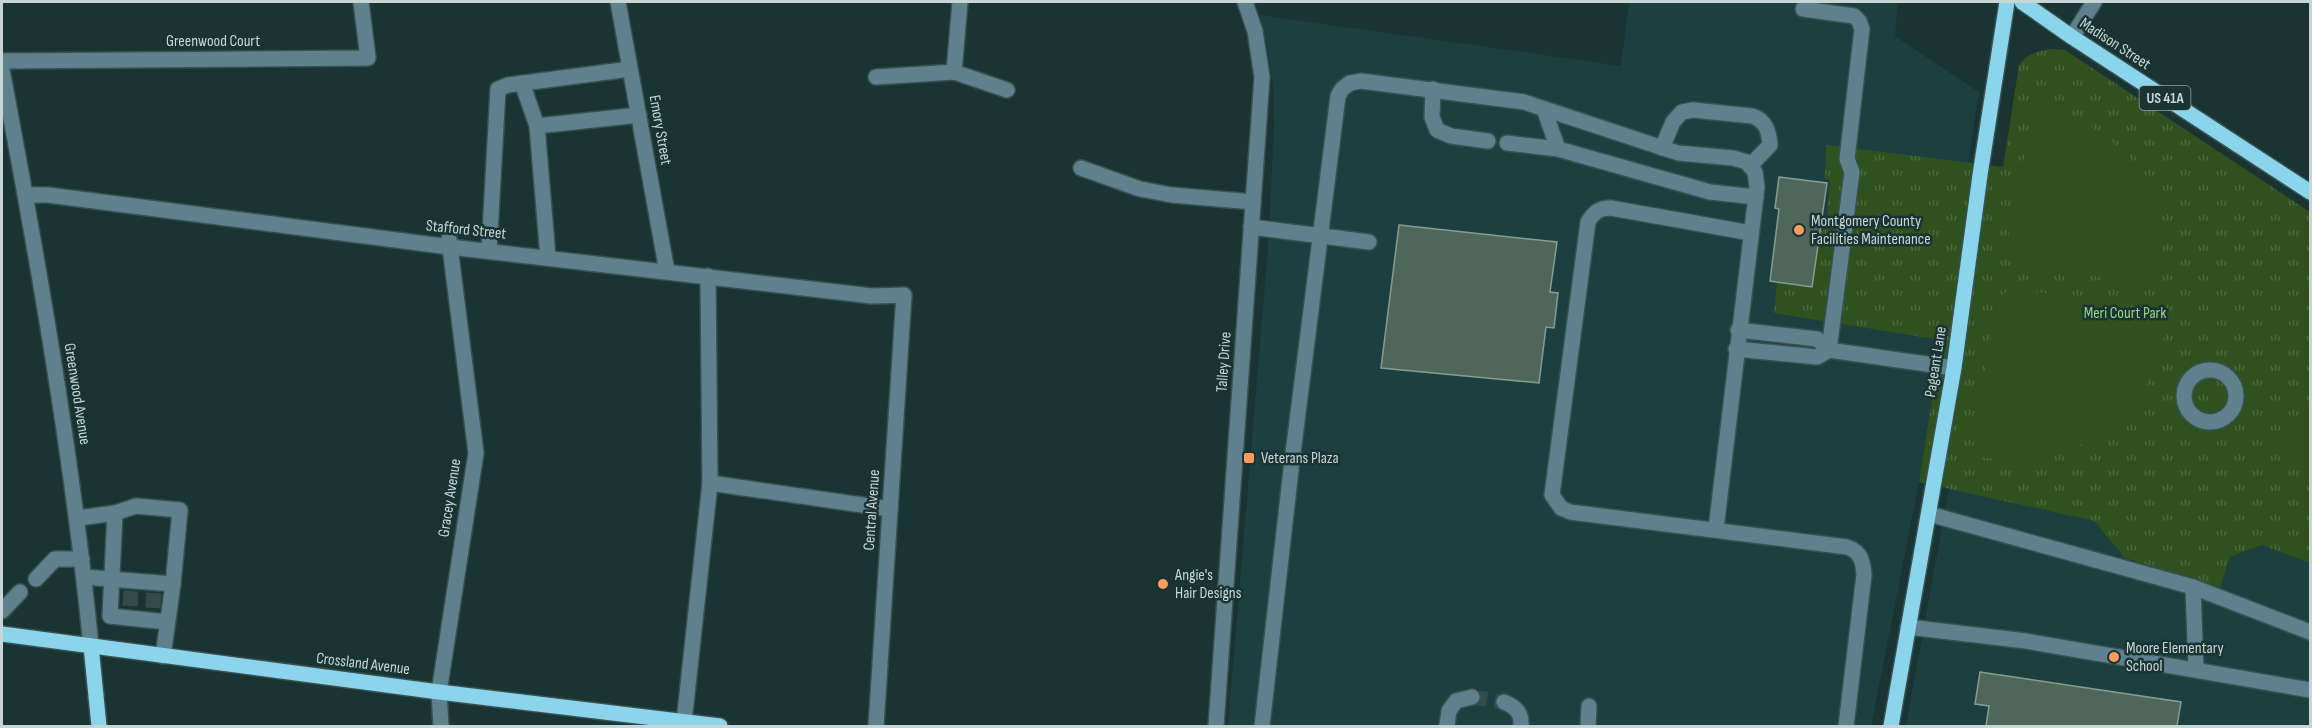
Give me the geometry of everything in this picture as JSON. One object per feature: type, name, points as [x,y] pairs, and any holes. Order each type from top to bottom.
[{"type":"main road","name":"Pageant Lane","points":[[1891,726],[1954,368],[1980,175],[2007,2]]},
{"type":"main road","name":"Madison Street","points":[[2022,2],[2310,192]]},
{"type":"main road","name":"Crossland Avenue","points":[[2,634],[439,692],[720,726]]},
{"type":"main road","name":"Greenwood Avenue","points":[[91,646],[99,726]]},
{"type":"street","name":"Greenwood Court","points":[[2,61],[368,58],[361,2]]},
{"type":"street","name":"Emory Street","points":[[618,2],[666,266]]},
{"type":"street","points":[[954,72],[960,2]]},
{"type":"street","name":"Talley Drive","points":[[1216,726],[1262,77],[1255,31],[1245,2]]},
{"type":"street","points":[[2072,37],[2094,2]]},
{"type":"street","points":[[1803,9],[1849,8],[1862,29],[1847,159],[1852,172],[1829,350]]},
{"type":"street","points":[[489,251],[498,89],[507,85],[630,69]]},
{"type":"street","name":"Greenwood Avenue","points":[[2,70],[26,195],[78,518],[91,646]]},
{"type":"street","points":[[876,77],[954,72],[1007,90]]},
{"type":"street","points":[[1262,726],[1292,460],[1338,96],[1342,89],[1350,83],[1361,81],[1524,102],[1662,148],[1695,156],[1733,158],[1750,165],[1755,172],[1757,187],[1738,330],[1716,529]]},
{"type":"street","points":[[522,83],[537,126],[548,257]]},
{"type":"street","points":[[1433,89],[1431,117],[1437,130],[1451,136],[1488,141]]},
{"type":"street","points":[[1544,109],[1558,149]]},
{"type":"street","points":[[1662,148],[1672,122],[1682,112],[1693,110],[1752,116],[1757,117],[1765,125],[1770,145],[1750,165]]},
{"type":"street","points":[[537,126],[639,115]]},
{"type":"street","points":[[1507,143],[1558,149],[1710,192],[1756,196]]},
{"type":"street","points":[[1081,168],[1140,189],[1172,195],[1253,202]]},
{"type":"street","name":"Stafford Street","points":[[26,195],[48,195],[450,243],[489,251],[872,296],[904,295]]},
{"type":"street","points":[[1751,233],[1611,207],[1598,210],[1593,214],[1588,222],[1552,495],[1561,508],[1570,512],[1716,529],[1855,550],[1863,564],[1864,575],[1846,726]]},
{"type":"street","points":[[1251,227],[1369,242]]},
{"type":"street","name":"Gracey Avenue","points":[[441,726],[439,692],[476,453],[450,243]]},
{"type":"street","points":[[684,722],[710,483],[708,276]]},
{"type":"street","name":"Central Avenue","points":[[876,726],[904,295]]},
{"type":"street","points":[[1738,330],[1817,339],[1829,350],[1954,368]]},
{"type":"street","points":[[1736,349],[1816,357],[1829,350]]},
{"type":"street","points":[[710,483],[890,509]]},
{"type":"street","points":[[78,518],[115,513],[136,506],[180,510],[171,609],[157,617],[129,612],[110,616],[115,513]]},
{"type":"street","points":[[1929,514],[2193,587],[2310,632]]},
{"type":"street","points":[[36,579],[55,559],[82,559]]},
{"type":"street","points":[[84,577],[111,579],[132,585],[154,587],[173,584]]},
{"type":"street","points":[[2193,587],[2196,669]]},
{"type":"street","points":[[2,611],[20,592]]},
{"type":"street","points":[[157,617],[164,656]]},
{"type":"street","points":[[1908,627],[2026,641],[2310,690]]},
{"type":"street","points":[[1448,725],[1449,711],[1456,701],[1472,698]]},
{"type":"street","points":[[1503,702],[1517,709],[1521,718],[1521,726]]},
{"type":"street","points":[[1588,726],[1589,706]]},
{"type":"shaded area","points":[[1629,2],[1898,2],[1895,36],[1979,92],[1919,482],[1871,726],[1228,726],[1268,248],[1274,127],[1273,86],[1260,15],[1621,66]]},
{"type":"shaded area","name":"Moore Elementary School","points":[[1949,488],[2094,521],[2125,558],[2219,586],[2230,557],[2262,545],[2310,563],[2310,726],[1906,726]]},
{"type":"green space","name":"Meri Court Park","points":[[2052,49],[2065,50],[2310,212],[2310,563],[2262,545],[2230,557],[2220,587],[2125,558],[2094,521],[1919,482],[1941,340],[1774,313],[1777,282],[1811,286],[1823,217],[1827,218],[1830,180],[1825,179],[1826,145],[2003,167],[2019,65],[2034,53]]},
{"type":"green space","points":[[2034,107],[2074,118],[2098,131],[2135,165],[2148,186],[2157,209],[2162,234],[2162,259],[2157,286],[2013,263],[2006,249]]},
{"type":"green space","points":[[2012,288],[2165,313],[2164,336],[2159,358],[2150,379],[2122,416],[2084,443],[2041,459],[2016,461],[1973,456],[1997,298]]},
{"type":"green space","points":[[2310,406],[2310,462],[2292,454],[2288,441]]},
{"type":"building","name":"Montgomery County Facilities Maintenance","points":[[1779,177],[1827,183],[1812,287],[1770,281],[1779,209],[1775,208]]},
{"type":"building","points":[[1399,225],[1557,242],[1550,292],[1558,293],[1554,328],[1546,327],[1539,383],[1381,368]]},
{"type":"building","name":"Moore Elementary School","points":[[1980,672],[2181,702],[2177,726],[1986,726],[1989,706],[1975,704]]},
{"type":"tunnel","points":[[130,606],[131,589]]},
{"type":"tunnel","points":[[153,608],[154,591]]},
{"type":"tunnel","points":[[1472,697],[1504,702]]},
{"type":"place","name":"Montgomery County Facilities Maintenance","points":[[1799,230]]},
{"type":"place","name":"Veterans Plaza","points":[[1249,458]]},
{"type":"place","name":"Angie's Hair Designs","points":[[1163,584]]},
{"type":"place","name":"Moore Elementary School","points":[[2114,657]]}]
